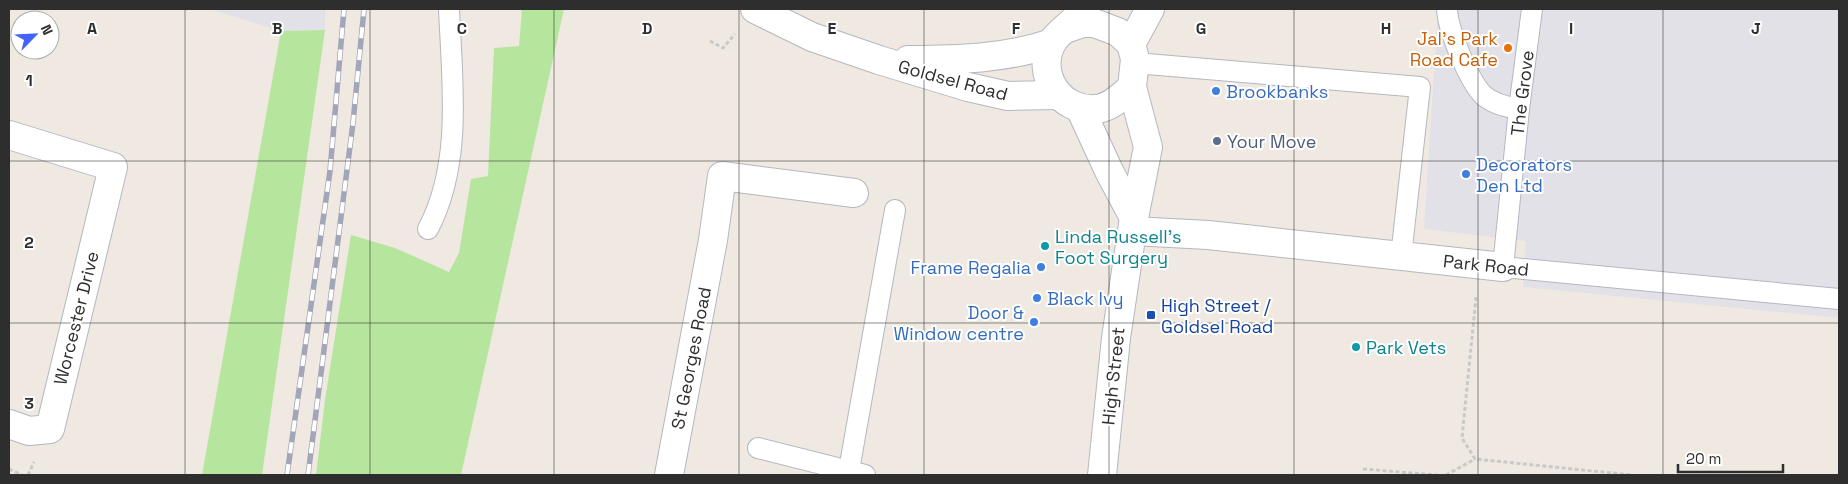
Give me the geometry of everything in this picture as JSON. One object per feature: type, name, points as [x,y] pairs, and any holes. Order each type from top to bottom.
[{"type":"main road","name":"Goldsel Road","points":[[755,9],[812,37],[878,60],[1008,96],[1069,102]]},
{"type":"main road","points":[[1087,9],[1059,36],[1046,60],[1047,76],[1069,102],[1109,171],[1134,225]]},
{"type":"main road","points":[[1069,102],[1098,109],[1116,102],[1132,64],[1150,9]]},
{"type":"main road","points":[[1059,36],[1083,23],[1094,23],[1118,32],[1132,64]]},
{"type":"main road","name":"Goldsel Road","points":[[878,60],[976,60],[1028,50],[1059,36]]},
{"type":"main road","name":"High Street","points":[[1102,475],[1116,338],[1148,147],[1132,64]]},
{"type":"main road","name":"Worcester Drive","points":[[9,135],[113,167],[50,429],[29,431],[9,424]]},
{"type":"main road","name":"St Georges Road","points":[[669,475],[713,240],[722,176],[854,193]]},
{"type":"main road","name":"Park Road","points":[[1134,225],[1208,236],[1491,265]]},
{"type":"lane","points":[[428,229],[438,211],[453,133],[450,9]]},
{"type":"lane","points":[[1446,9],[1469,74],[1483,95],[1502,107],[1519,109]]},
{"type":"lane","name":"The Grove","points":[[1491,265],[1519,109],[1532,9]]},
{"type":"lane","points":[[1132,64],[1420,87],[1401,256]]},
{"type":"lane","points":[[758,448],[857,472],[894,210]]},
{"type":"lane","name":"Park Road","points":[[1491,265],[1839,299]]},
{"type":"path","points":[[710,41],[723,48],[737,32]]},
{"type":"path","points":[[1475,459],[1462,438],[1491,265]]},
{"type":"path","points":[[1446,475],[1475,459],[1632,475]]},
{"type":"path","points":[[9,469],[22,475]]},
{"type":"path","points":[[1363,469],[1437,475]]},
{"type":"shaded area","points":[[209,9],[325,9],[325,30],[281,31]]},
{"type":"shaded area","points":[[1438,9],[1839,9],[1839,318],[1523,287],[1526,241],[1424,229]]},
{"type":"green space","points":[[522,9],[564,9],[461,475],[316,475],[325,400],[351,235],[395,248],[449,272],[459,253],[471,179],[488,176],[494,48],[519,46]]},
{"type":"green space","points":[[325,30],[262,475],[202,475],[281,31]]},
{"type":"railway","points":[[287,475],[330,171],[344,9]]},
{"type":"railway","points":[[308,475],[353,123],[364,9]]},
{"type":"place","name":"Jal's Park Road Cafe","points":[[1508,48]]},
{"type":"place","name":"Brookbanks","points":[[1216,91]]},
{"type":"place","name":"Your Move","points":[[1217,141]]},
{"type":"place","name":"Decorators Den Ltd","points":[[1466,174]]},
{"type":"place","name":"Linda Russell's Foot Surgery","points":[[1045,246]]},
{"type":"place","name":"Frame Regalia","points":[[1041,267]]},
{"type":"place","name":"Black Ivy","points":[[1037,298]]},
{"type":"place","name":"High Street / Goldsel Road","points":[[1151,315]]},
{"type":"place","name":"Door & Window centre","points":[[1034,322]]},
{"type":"place","name":"Park Vets","points":[[1356,347]]}]
